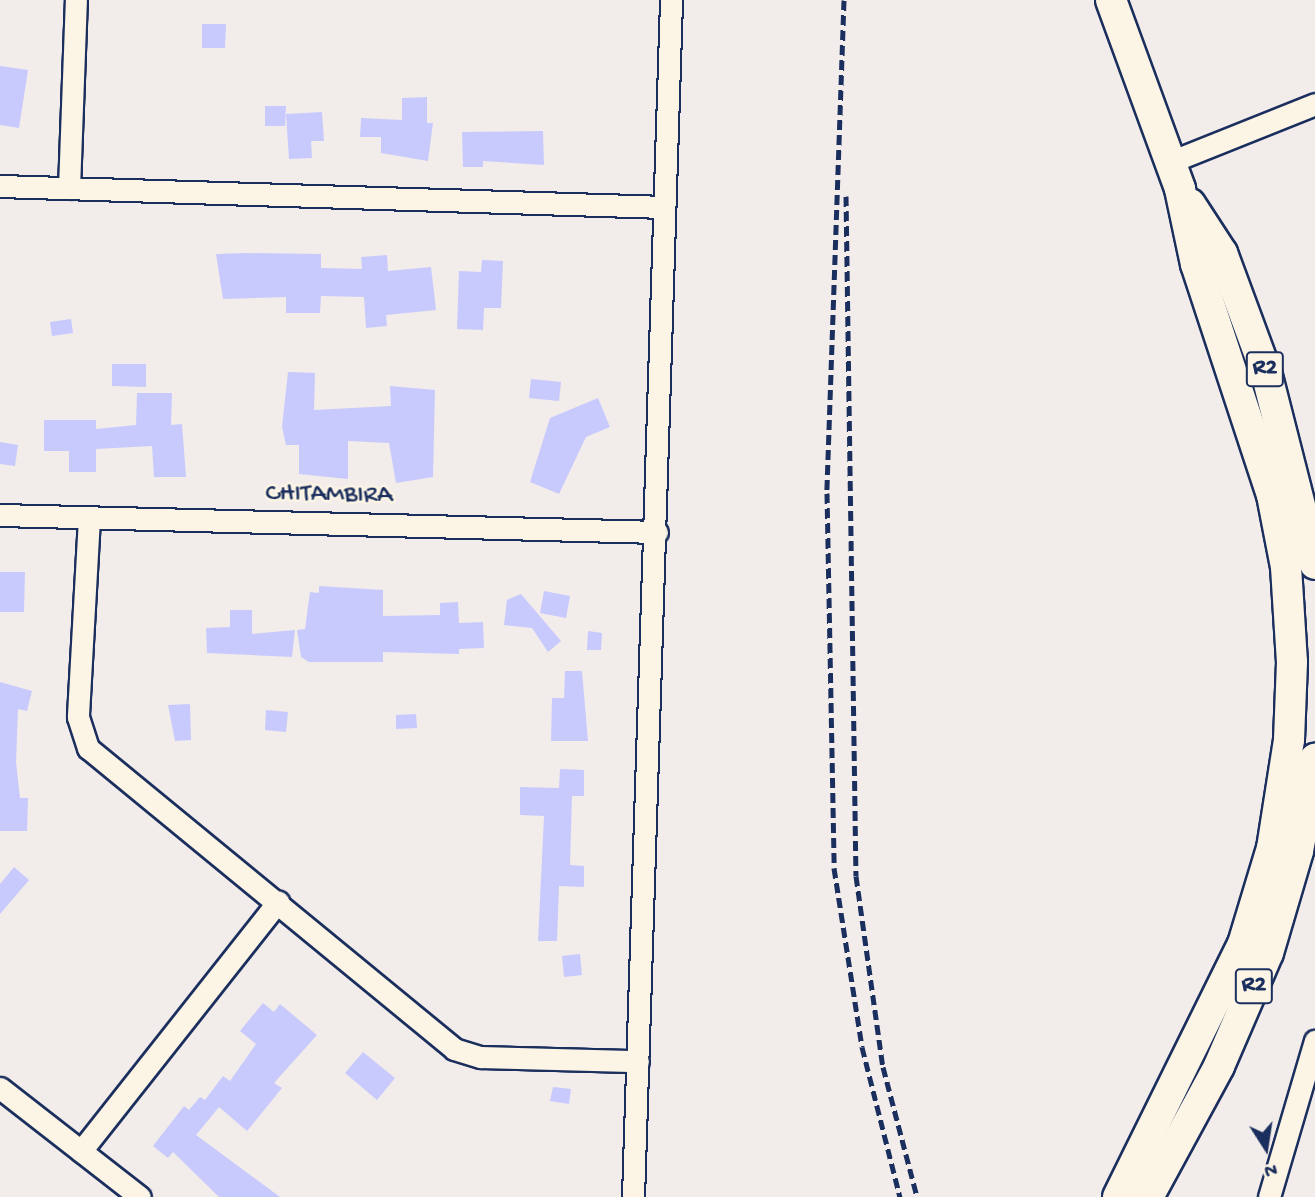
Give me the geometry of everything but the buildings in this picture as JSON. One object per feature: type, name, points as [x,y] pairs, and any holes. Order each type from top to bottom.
[{"type":"highway","name":"R2","points":[[1111,0],[1175,175],[1196,264],[1272,495],[1286,567],[1289,740],[1272,848],[1243,944],[1118,1197]]},
{"type":"highway","name":"R2","points":[[1175,175],[1222,253],[1266,372],[1315,564]]},
{"type":"highway","name":"R2","points":[[1148,1197],[1219,1066],[1268,953],[1298,850],[1315,759]]},
{"type":"street","points":[[69,188],[76,0]]},
{"type":"street","points":[[634,1197],[657,532],[663,207],[671,0]]},
{"type":"street","points":[[1175,175],[1315,104]]},
{"type":"street","points":[[0,186],[663,207]]},
{"type":"street","name":"CHITAMBIRA","points":[[0,515],[657,532]]},
{"type":"street","points":[[89,518],[78,717],[88,748],[454,1049],[481,1057],[638,1061]]},
{"type":"street","points":[[80,1150],[278,902]]},
{"type":"street","points":[[1269,1197],[1315,1041]]},
{"type":"street","points":[[0,1088],[139,1197]]},
{"type":"railway","points":[[844,0],[827,493],[834,868],[862,1047],[900,1197]]},
{"type":"railway","points":[[846,196],[856,876],[883,1067],[917,1197]]}]
